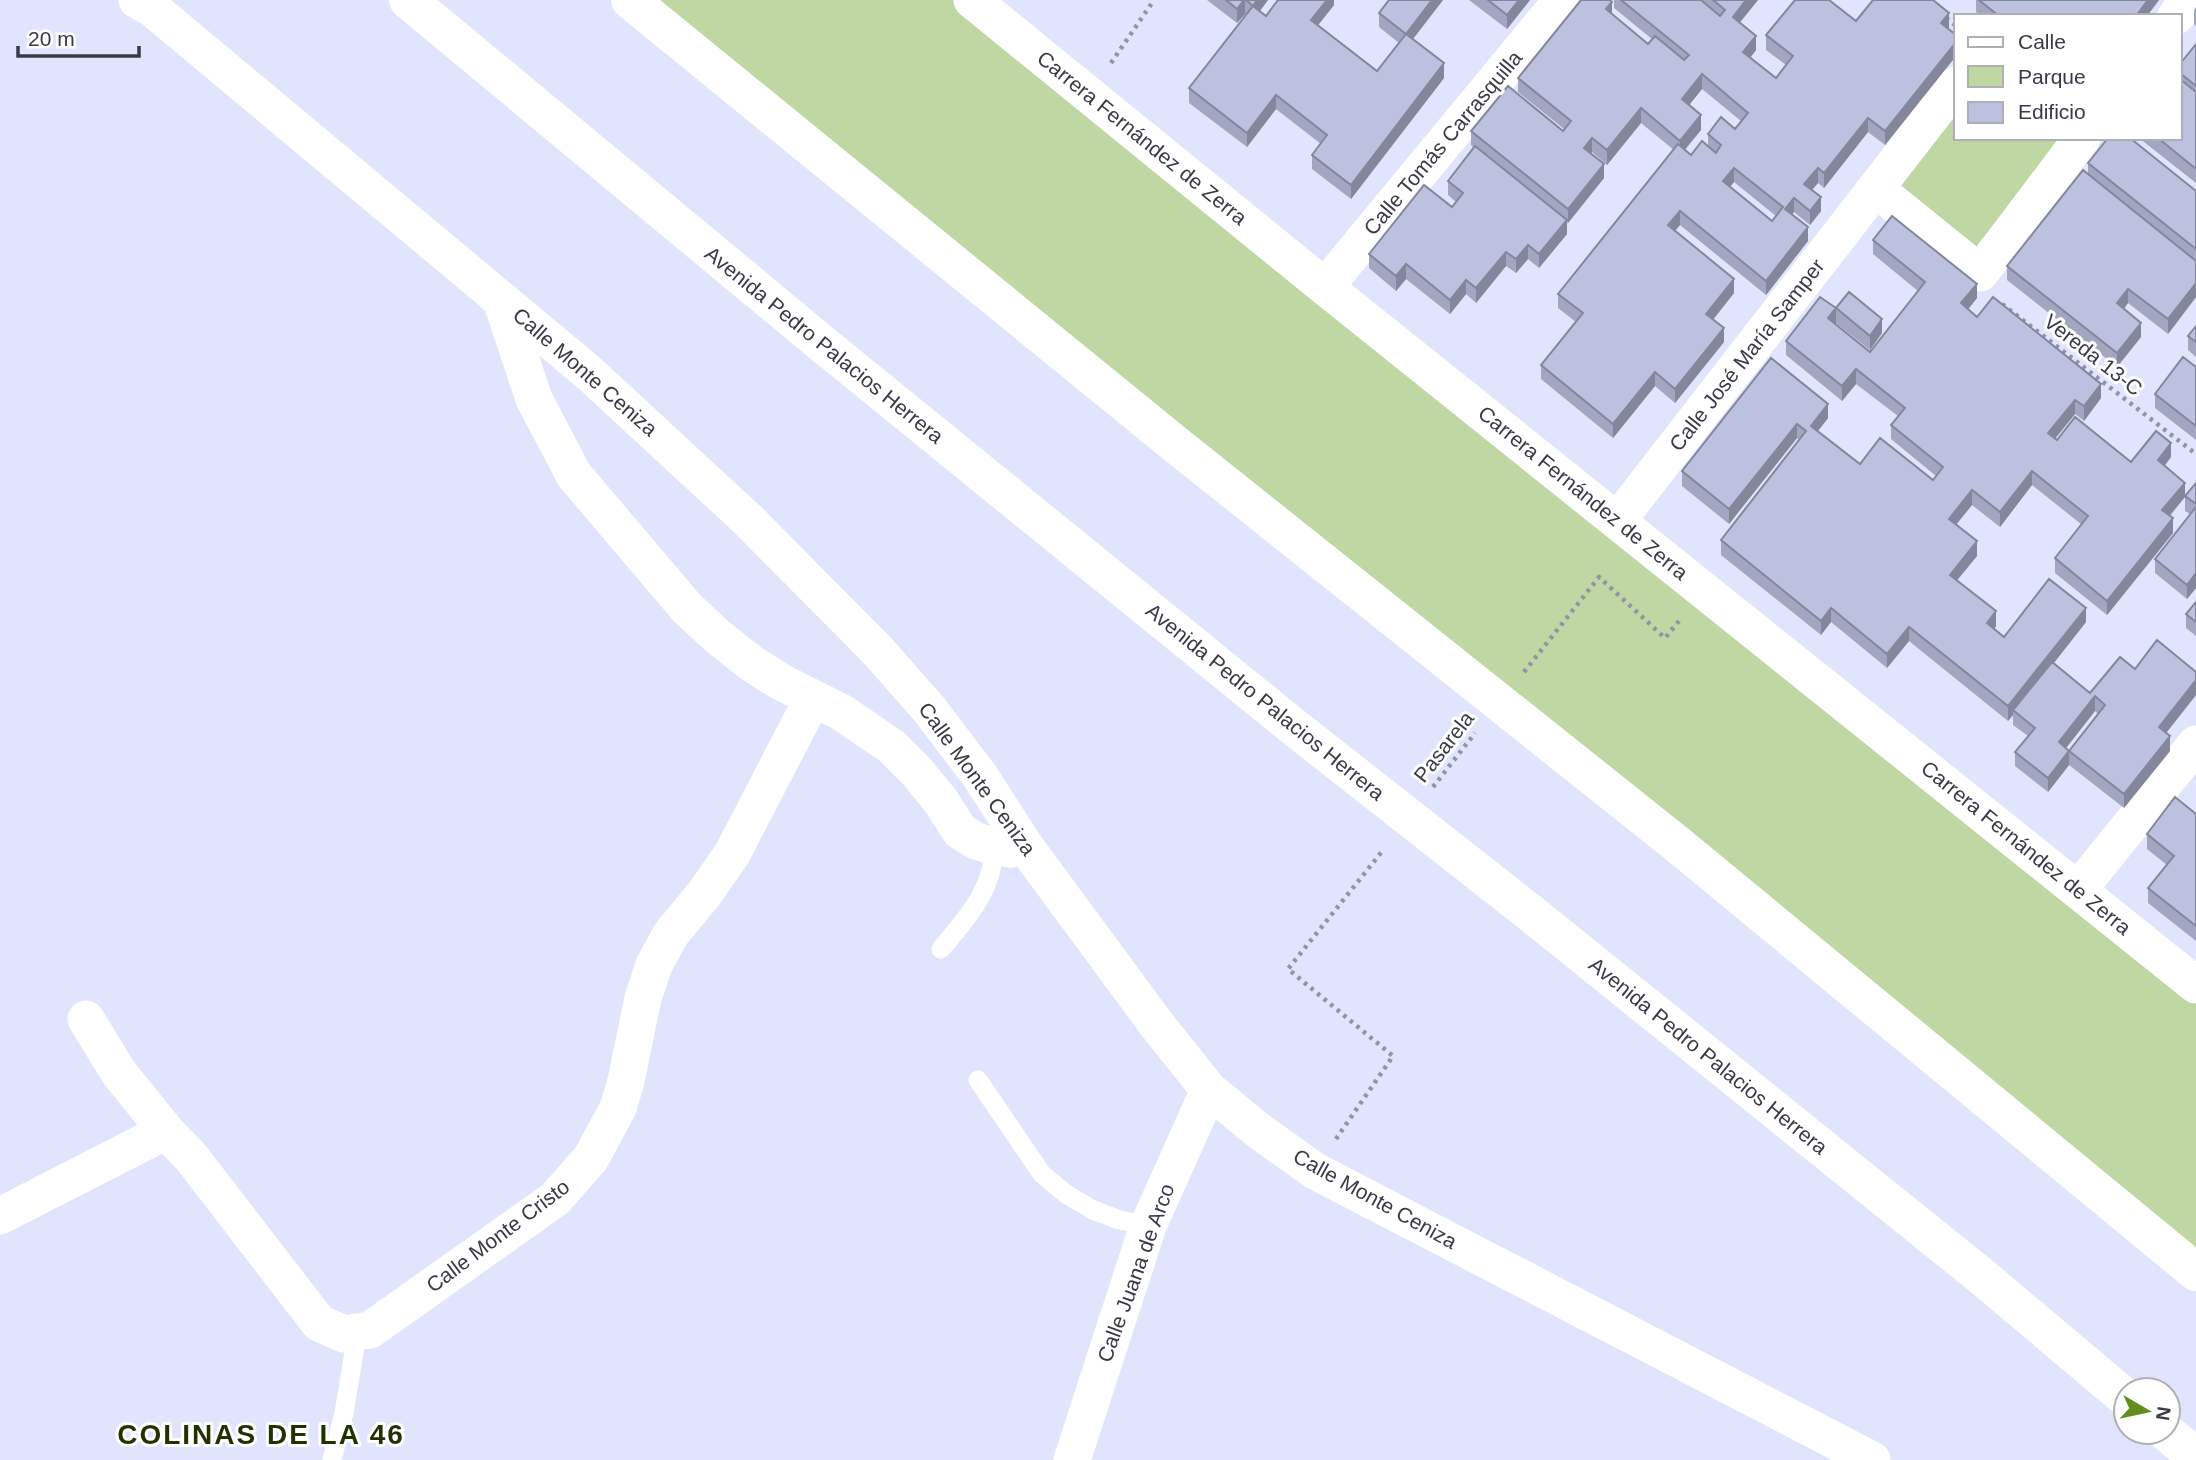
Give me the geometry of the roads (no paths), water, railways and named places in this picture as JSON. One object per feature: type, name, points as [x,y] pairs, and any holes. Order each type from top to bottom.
[{"type":"main road","name":"Avenida Pedro Palacios Herrera","points":[[408,0],[820,342],[1280,715],[1980,1275],[2112,1386]]},
{"type":"main road","points":[[630,0],[1175,444],[1677,844],[2196,1272]]},
{"type":"main road","points":[[2182,1445],[2196,1457]]},
{"type":"street","name":"Calle Monte Ceniza","points":[[137,0],[153,9],[589,373],[747,519],[877,650],[929,709],[971,765],[1010,847],[1209,1090],[1259,1131],[1315,1171],[1872,1460]]},
{"type":"street","name":"Carrera Fernández de Zerra","points":[[972,0],[1325,287],[2196,985]]},
{"type":"street","name":"Calle Tomás Carrasquilla","points":[[1325,287],[1562,0]]},
{"type":"street","name":"Calle José María Samper","points":[[1618,520],[1954,88]]},
{"type":"street","points":[[1876,189],[1980,273],[2080,140]]},
{"type":"street","points":[[501,300],[534,399],[574,475],[686,607],[751,663],[841,712],[891,746],[940,800],[960,831],[976,841],[1010,847]]},
{"type":"street","name":"Calle Monte Cristo","points":[[357,1334],[370,1330],[534,1215],[555,1199],[591,1158],[618,1108],[643,998],[654,965],[671,934],[732,854],[814,698]]},
{"type":"street","points":[[2078,890],[2196,744]]},
{"type":"street","points":[[86,1019],[119,1073],[191,1157],[319,1323],[344,1334],[357,1334]]},
{"type":"street","name":"Calle Juana de Arco","points":[[1072,1460],[1148,1226],[1209,1090]]},
{"type":"street","points":[[0,1216],[166,1131]]},
{"type":"lane","points":[[941,949],[978,904],[1010,847]]},
{"type":"lane","points":[[978,1080],[1042,1174],[1066,1194],[1093,1210],[1148,1226]]},
{"type":"lane","points":[[332,1460],[344,1413],[357,1334]]},
{"type":"district","name":"COLINAS DE LA 46","points":[[261,1434]]}]
